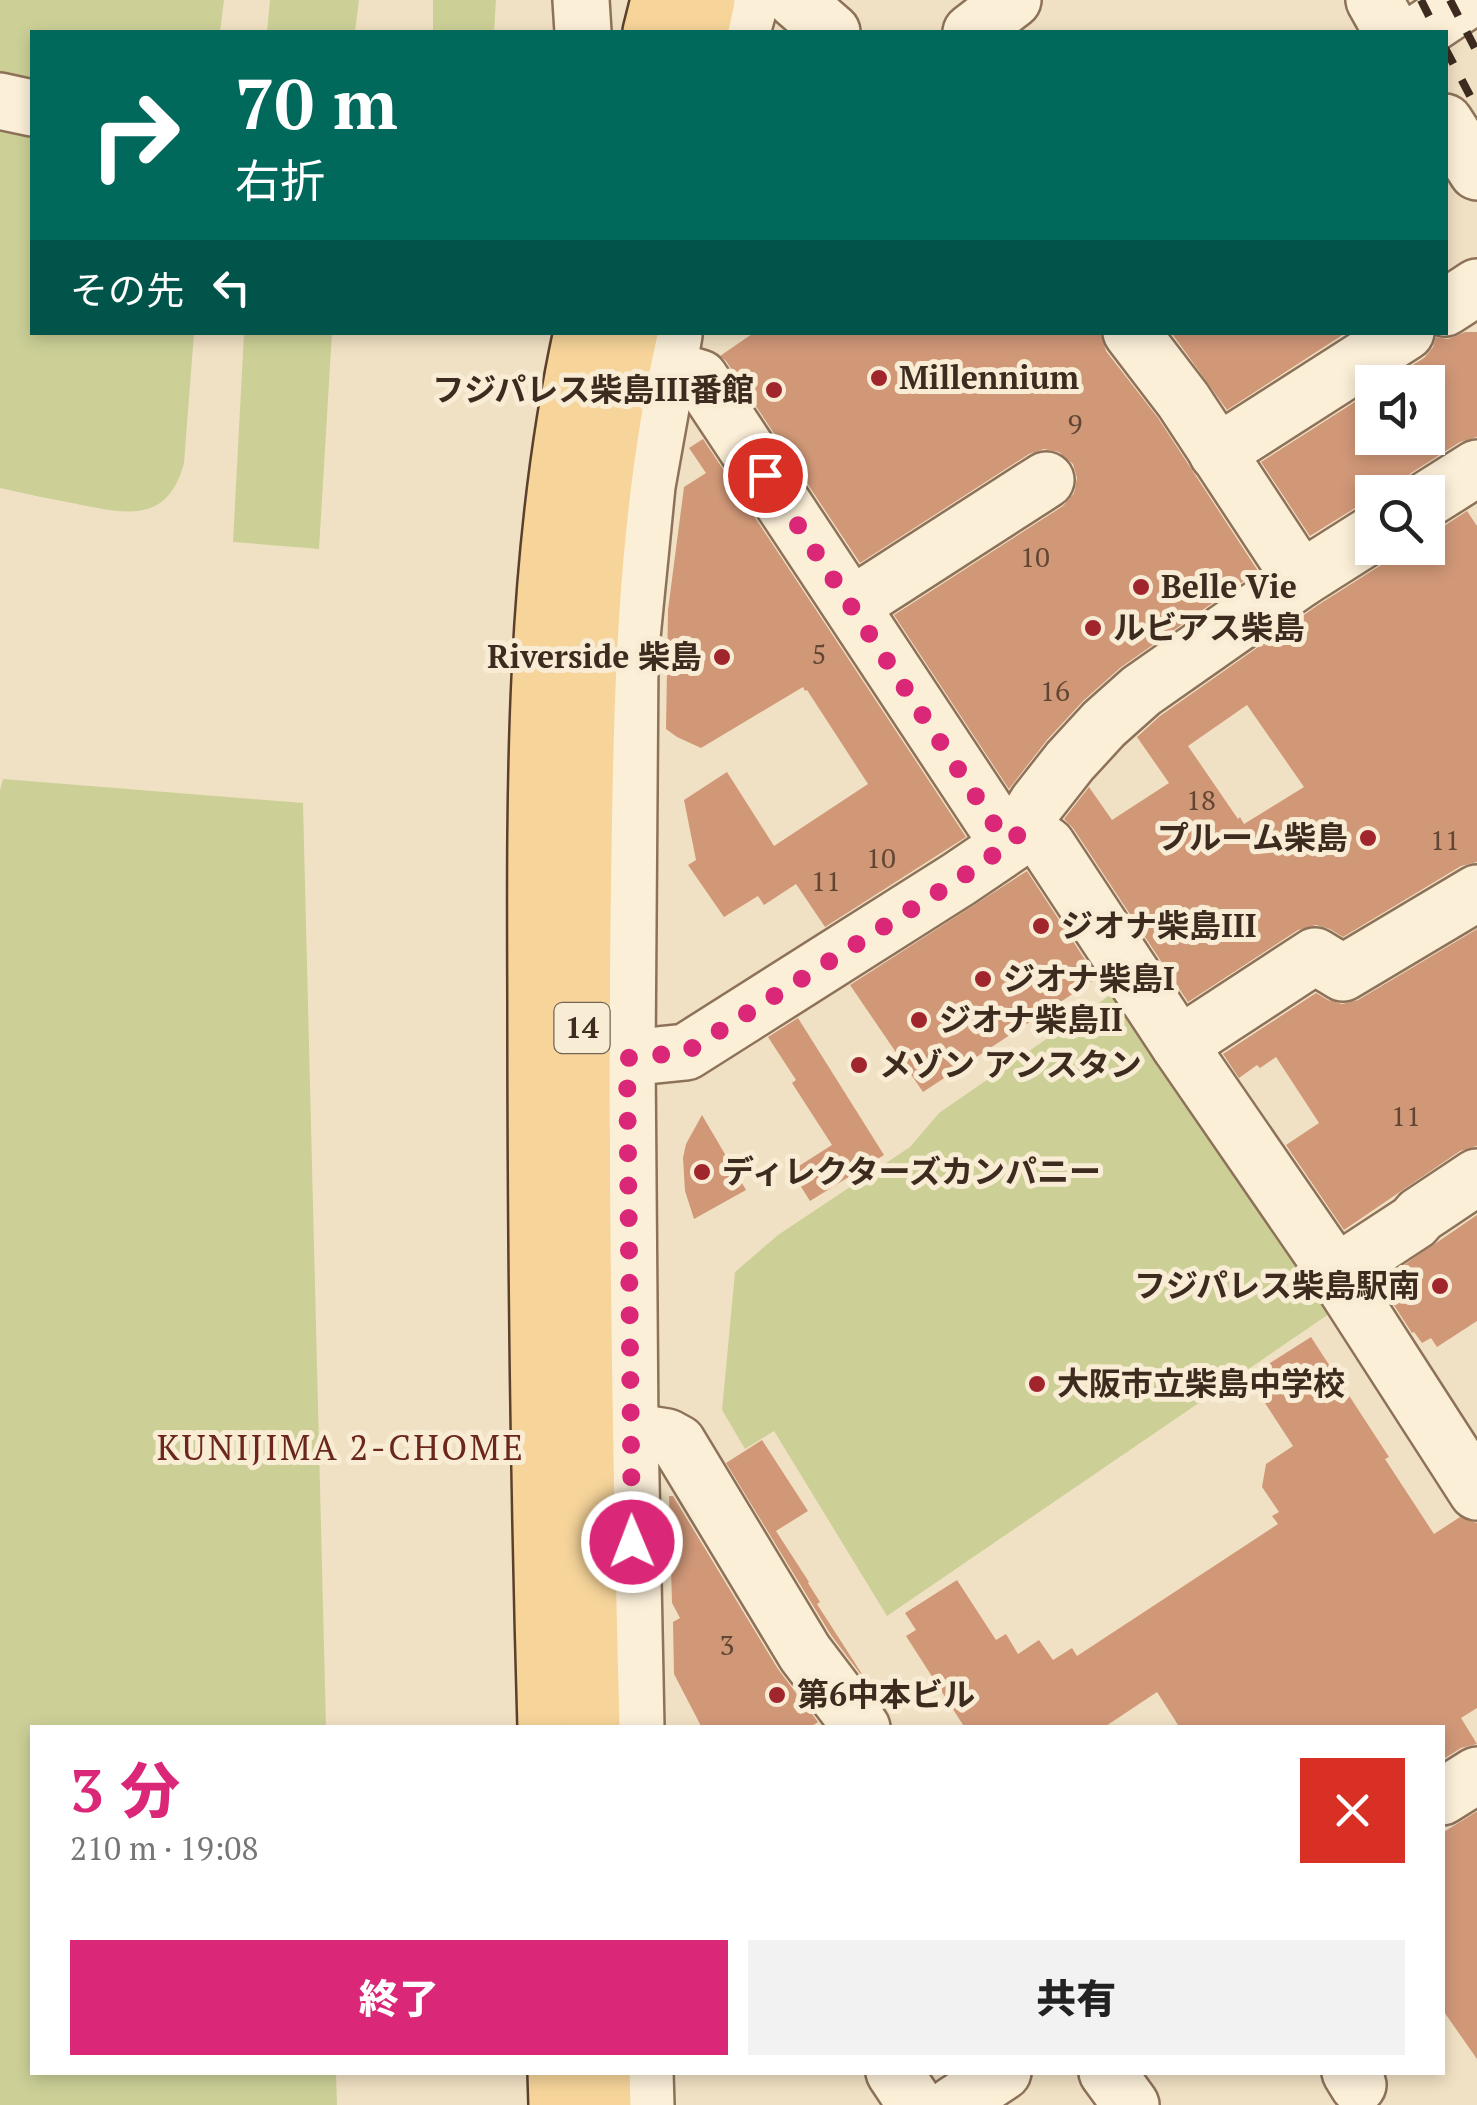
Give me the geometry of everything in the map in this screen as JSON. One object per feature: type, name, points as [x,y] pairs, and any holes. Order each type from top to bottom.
[{"type":"main road","points":[[652,30],[659,0]]},
{"type":"main road","points":[[700,30],[707,0]]},
{"type":"main road","name":"14","points":[[546,1725],[536,1242],[536,803],[548,552],[581,335]]},
{"type":"main road","name":"14","points":[[592,1725],[582,1224],[589,632],[604,478],[657,344]]},
{"type":"main road","points":[[556,2075],[556,2105]]},
{"type":"main road","points":[[602,2075],[603,2105]]},
{"type":"street","points":[[582,0],[583,30]]},
{"type":"street","points":[[743,30],[751,0]]},
{"type":"street","points":[[795,0],[830,30]]},
{"type":"street","points":[[973,30],[1012,0]]},
{"type":"street","points":[[1374,0],[1391,30]]},
{"type":"street","points":[[1423,30],[1468,0]]},
{"type":"street","points":[[0,101],[30,108]]},
{"type":"street","points":[[1448,127],[1477,172]]},
{"type":"street","points":[[1448,306],[1477,287]]},
{"type":"street","points":[[1134,335],[1168,378],[1301,579]]},
{"type":"street","points":[[1217,453],[1401,335]]},
{"type":"street","points":[[657,344],[700,378],[998,830],[1037,838],[1047,845],[1336,1273],[1477,1492]]},
{"type":"street","points":[[636,1725],[627,1058],[630,657],[657,344]]},
{"type":"street","points":[[1445,488],[1477,468]]},
{"type":"street","points":[[852,604],[1046,480]]},
{"type":"street","points":[[627,1058],[686,1052],[1012,842],[1070,761],[1141,690],[1355,545]]},
{"type":"street","points":[[1179,1045],[1315,956],[1343,973],[1477,893]]},
{"type":"street","points":[[1336,1273],[1477,1177]]},
{"type":"street","points":[[630,1431],[678,1442],[805,1654],[860,1725]]},
{"type":"street","points":[[1445,1795],[1477,1774]]},
{"type":"street","points":[[646,2075],[646,2105]]},
{"type":"street","points":[[896,2075],[916,2105]]},
{"type":"street","points":[[953,2105],[998,2075]]},
{"type":"street","points":[[1109,2075],[1130,2105]]},
{"type":"green space","points":[[0,0],[224,0],[220,30],[30,30],[30,335],[194,335],[184,463],[167,497],[143,510],[128,512],[0,488]]},
{"type":"green space","points":[[270,0],[359,0],[355,30],[267,30]]},
{"type":"green space","points":[[433,0],[496,0],[494,30],[433,30]]},
{"type":"green space","points":[[244,335],[332,335],[319,549],[233,542]]},
{"type":"green space","points":[[3,779],[303,803],[326,1725],[30,1725],[30,2075],[336,2075],[337,2105],[0,2105]]},
{"type":"green space","points":[[1113,993],[1329,1314],[887,1616],[774,1431],[745,1449],[722,1410],[735,1272],[778,1235],[910,1147],[939,1113]]},
{"type":"building","points":[[1477,332],[1477,437],[1445,451],[1445,365],[1413,365],[1424,358],[1436,337],[1448,339]]},
{"type":"building","points":[[751,335],[1101,335],[1106,351],[1158,418],[1258,571],[1120,668],[1047,740],[1009,789],[894,615],[1063,506],[1074,493],[1077,478],[1073,464],[1059,452],[1044,449],[1029,454],[860,563],[720,356]]},
{"type":"building","points":[[1173,335],[1342,335],[1227,410]]},
{"type":"building","points":[[1355,402],[1355,455],[1439,455],[1409,475],[1355,475],[1355,508],[1310,536],[1261,462]]},
{"type":"building","points":[[703,439],[966,837],[825,927],[796,884],[764,905],[758,896],[724,917],[688,865],[696,860],[684,800],[727,772],[774,846],[868,784],[803,687],[701,748],[666,729],[668,610],[684,487],[706,473],[689,448]]},
{"type":"building","points":[[1467,511],[1477,526],[1477,862],[1461,866],[1343,937],[1316,925],[1298,930],[1188,1002],[1064,819],[1089,787],[1112,820],[1169,783],[1137,737],[1160,716],[1381,565],[1445,565],[1445,525]],"holes":[[[1247,705],[1304,787],[1244,824],[1188,746]]]},
{"type":"building","points":[[1027,871],[1097,978],[923,1092],[850,985]]},
{"type":"building","points":[[1477,929],[1477,1146],[1460,1151],[1344,1230],[1286,1145],[1319,1123],[1276,1057],[1239,1078],[1223,1054],[1316,993],[1342,1004],[1358,1000]]},
{"type":"building","points":[[798,1018],[884,1155],[810,1201],[791,1171],[832,1145],[768,1037]]},
{"type":"building","points":[[702,1115],[746,1190],[694,1219],[685,1191],[683,1158]]},
{"type":"building","name":"フジパレス柴島駅南","points":[[1477,1215],[1477,1321],[1437,1347],[1431,1338],[1422,1343],[1379,1282]]},
{"type":"building","points":[[1311,1337],[1434,1534],[1460,1517],[1477,1523],[1477,1708],[1461,1718],[1477,1744],[1445,1758],[1445,1725],[1178,1725],[1157,1692],[1108,1725],[963,1725],[906,1636],[916,1630],[905,1613],[957,1580],[996,1640],[1006,1634],[1018,1654],[1039,1640],[1053,1660],[1072,1648],[1077,1656],[1278,1524],[1272,1516],[1279,1512],[1262,1487],[1266,1464],[1293,1446],[1248,1377]]},
{"type":"building","points":[[762,1440],[808,1511],[776,1531],[871,1688],[831,1635],[726,1463]]},
{"type":"building","points":[[669,1496],[673,1496],[778,1669],[818,1722],[700,1725],[674,1674],[673,1622],[680,1618],[672,1603]]},
{"type":"building","points":[[1477,1812],[1477,2059],[1445,2013],[1445,1831]]},
{"type":"railway","points":[[1421,0],[1436,30]]},
{"type":"railway","points":[[1450,0],[1477,52]]},
{"type":"railway","points":[[1448,54],[1477,109]]},
{"type":"place","name":"Millennium","points":[[879,378]]},
{"type":"place","name":"フジパレス柴島III番館","points":[[774,390]]},
{"type":"place","name":"Belle Vie","points":[[1141,587]]},
{"type":"place","name":"ルビアス柴島","points":[[1093,628]]},
{"type":"place","name":"Riverside 柴島","points":[[722,657]]},
{"type":"place","name":"プルーム柴島","points":[[1368,838]]},
{"type":"place","name":"ジオナ柴島III","points":[[1041,926]]},
{"type":"place","name":"ジオナ柴島I","points":[[983,979]]},
{"type":"place","name":"ジオナ柴島II","points":[[919,1020]]},
{"type":"place","name":"メゾン アンスタン","points":[[859,1065]]},
{"type":"place","name":"ディレクターズカンパニー","points":[[702,1172]]},
{"type":"place","name":"フジパレス柴島駅南","points":[[1440,1286]]},
{"type":"place","name":"大阪市立柴島中学校","points":[[1037,1384]]},
{"type":"place","name":"第6中本ビル","points":[[777,1695]]},
{"type":"district","name":"KUNIJIMA 2-CHOME","points":[[341,1448]]},
{"type":"route","points":[[632,1542],[627,1058],[686,1052],[959,879],[1019,833],[998,830],[765,475]]}]
